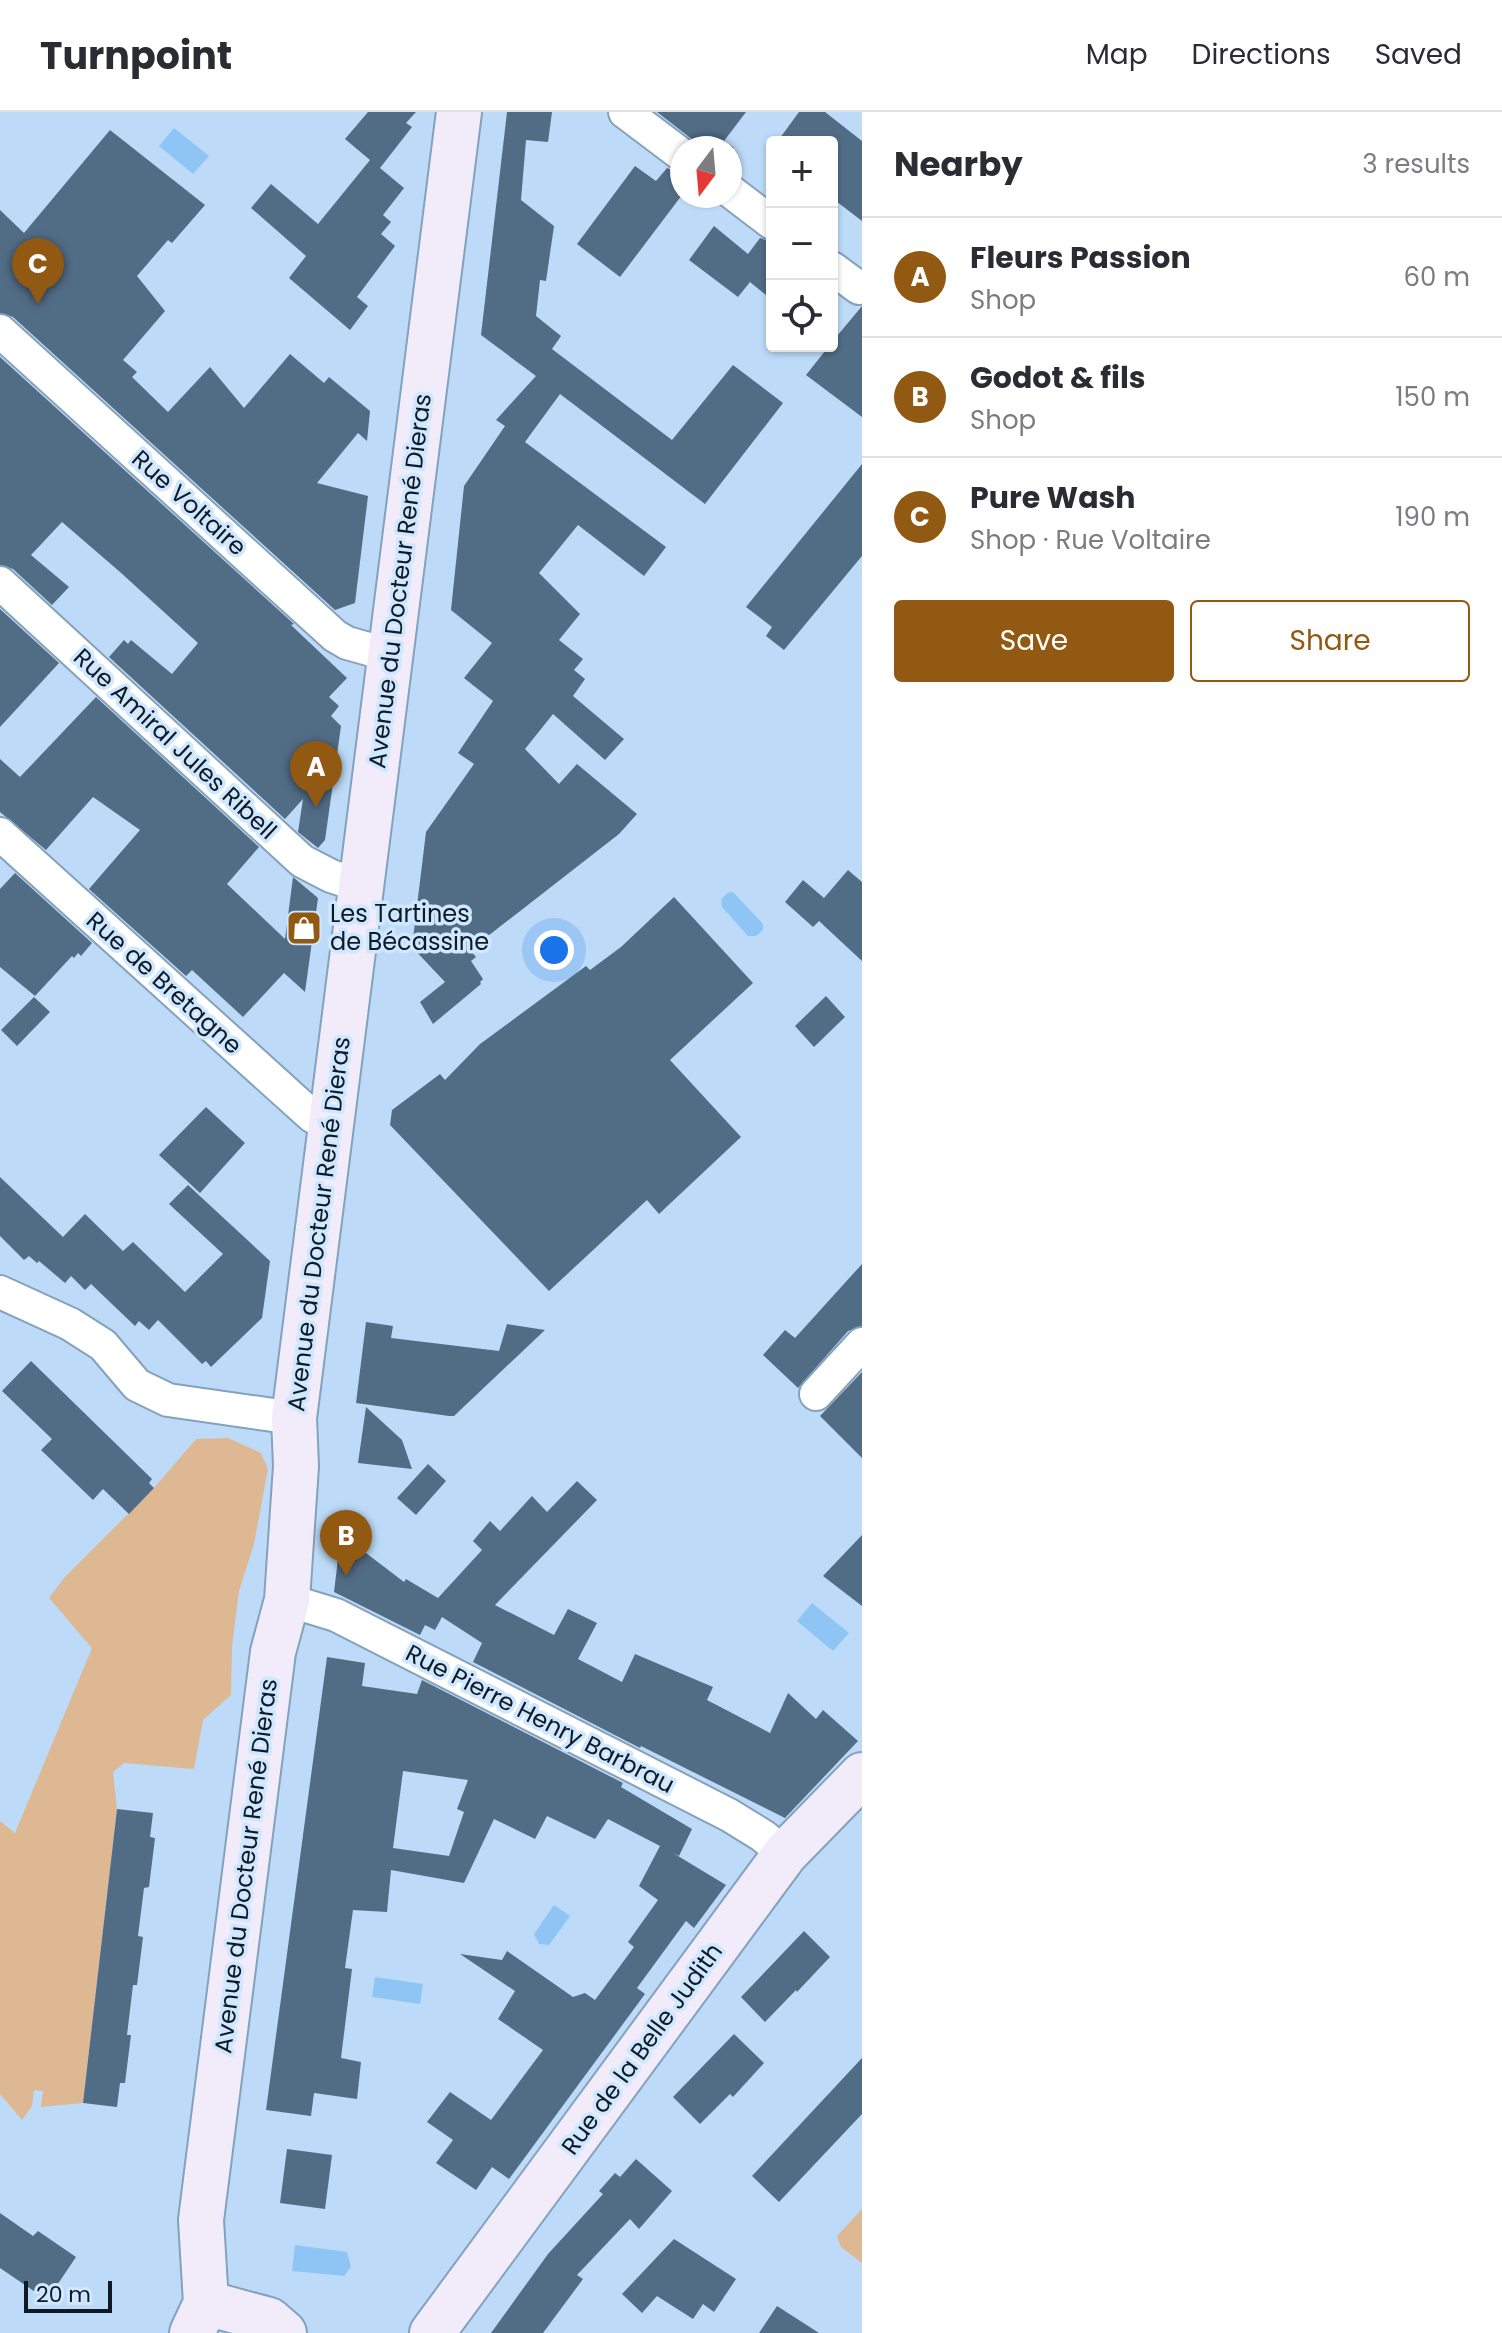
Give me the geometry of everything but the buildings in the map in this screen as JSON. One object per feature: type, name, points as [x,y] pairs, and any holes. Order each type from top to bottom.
[{"type":"main road","name":"Avenue du Docteur René Dieras","points":[[199,2318],[201,2220],[273,1652],[287,1600],[296,1466],[294,1418],[459,112]]},
{"type":"main road","name":"Rue de la Belle Judith","points":[[432,2333],[785,1854],[862,1775]]},
{"type":"main road","points":[[199,2318],[269,2320],[284,2333]]},
{"type":"street","points":[[625,112],[670,146]]},
{"type":"street","points":[[742,200],[766,218]]},
{"type":"street","points":[[838,272],[859,288]]},
{"type":"street","name":"Rue Voltaire","points":[[0,331],[335,636],[347,643],[390,655]]},
{"type":"street","name":"Rue Amiral Jules Ribell","points":[[0,583],[302,861],[331,876],[361,886]]},
{"type":"street","name":"Rue de Bretagne","points":[[0,834],[312,1116],[332,1127]]},
{"type":"street","points":[[0,1292],[70,1324],[103,1345],[137,1385],[168,1400],[294,1418]]},
{"type":"street","points":[[816,1394],[862,1344]]},
{"type":"street","name":"Rue Pierre Henry Barbrau","points":[[287,1600],[336,1615],[715,1808],[763,1836],[785,1854]]},
{"type":"shaded area","points":[[228,1438],[261,1453],[268,1469],[254,1544],[239,1591],[232,1647],[231,1695],[203,1720],[194,1769],[124,1763],[113,1772],[117,1809],[83,2103],[41,2107],[43,2091],[34,2090],[32,2106],[22,2120],[0,2094],[0,1821],[15,1833],[92,1648],[49,1598],[64,1578],[154,1488],[196,1439]]},
{"type":"shaded area","points":[[862,2209],[862,2263],[841,2247],[837,2236]]},
{"type":"water","points":[[174,128],[209,156],[193,174],[159,146]]},
{"type":"water","points":[[733,892],[763,924],[763,930],[756,936],[748,936],[722,907],[721,900],[727,893]]},
{"type":"water","points":[[812,1603],[849,1633],[833,1651],[797,1621]]},
{"type":"water","points":[[554,1905],[570,1916],[549,1945],[539,1944],[534,1934]]},
{"type":"water","points":[[375,1977],[423,1984],[420,2004],[372,1997]]},
{"type":"water","points":[[295,2245],[347,2252],[351,2267],[344,2276],[292,2271]]},
{"type":"place","name":"Pure Wash","points":[[38,304]]},
{"type":"place","name":"Fleurs Passion","points":[[316,807]]},
{"type":"place","name":"Les Tartines de Bécassine","points":[[304,928]]},
{"type":"place","name":"Godot & fils","points":[[346,1576]]}]
